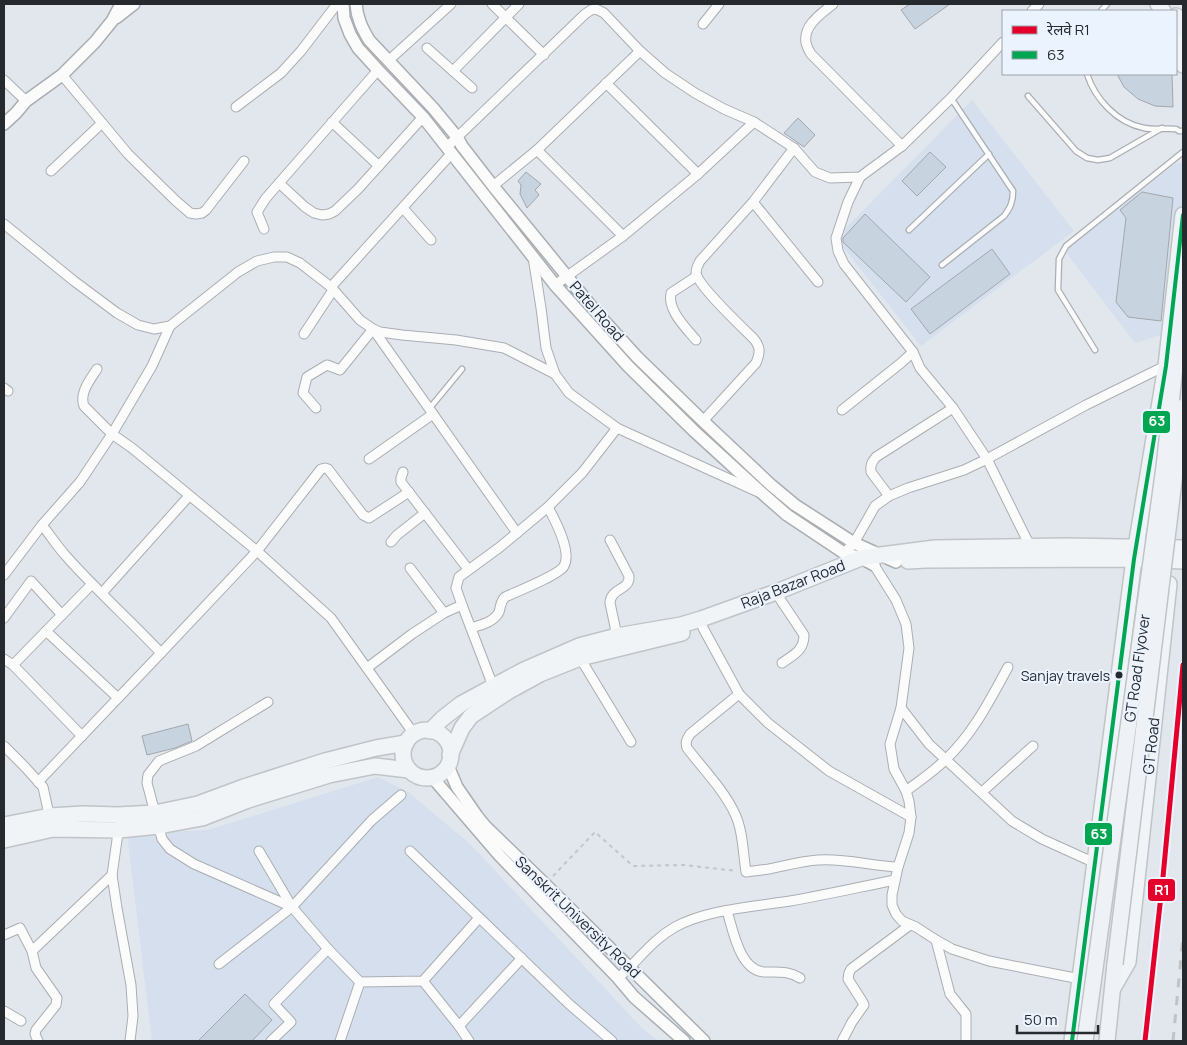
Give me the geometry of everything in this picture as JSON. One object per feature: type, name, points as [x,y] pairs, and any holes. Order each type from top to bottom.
[{"type":"highway","points":[[1177,18],[1183,29]]},
{"type":"highway","name":"GT Road Flyover","points":[[1086,1041],[1164,467],[1183,294]]},
{"type":"highway","name":"GT Road Flyover","points":[[1113,988],[1183,407]]},
{"type":"highway","name":"GT Road","points":[[1106,1041],[1113,988]]},
{"type":"main road","points":[[1177,42],[1183,65]]},
{"type":"main road","points":[[1072,1041],[1136,553],[1166,366],[1183,215]]},
{"type":"main road","name":"GT Road","points":[[1113,988],[1128,962],[1178,555],[1183,448]]},
{"type":"main road","name":"Raja Bazar Road","points":[[430,731],[460,704],[524,670],[579,646],[617,636],[681,625],[872,559],[935,548],[1030,546],[1065,546],[1178,555]]},
{"type":"main road","name":"Raja Bazar Road","points":[[449,760],[462,728],[471,716],[540,674],[580,658],[703,628],[744,614],[872,559],[896,562],[1136,553]]},
{"type":"main road","points":[[4,825],[51,822],[120,822],[202,818],[248,800],[329,775],[374,766],[408,770],[420,777],[432,777],[444,771],[449,760],[449,747],[445,739],[438,734],[422,731],[410,739],[325,761],[244,787],[157,820]]},
{"type":"main road","points":[[408,770],[403,757],[404,750],[410,739]]},
{"type":"main road","points":[[344,756],[348,771]]},
{"type":"main road","points":[[4,840],[51,822]]},
{"type":"street","points":[[4,124],[26,101],[62,75],[95,42],[112,21],[121,4]]},
{"type":"street","points":[[112,21],[134,4]]},
{"type":"street","points":[[236,108],[281,73],[301,51],[337,4]]},
{"type":"street","name":"Patel Road","points":[[343,4],[344,18],[358,48],[423,116],[532,256],[628,366],[694,431],[788,515],[844,554],[872,559]]},
{"type":"street","name":"Patel Road","points":[[356,4],[357,15],[369,40],[433,108],[493,186],[596,312],[637,357],[771,485],[795,505],[854,543],[872,559]]},
{"type":"street","points":[[492,4],[544,55]]},
{"type":"street","points":[[453,71],[519,4]]},
{"type":"street","points":[[703,24],[719,4]]},
{"type":"street","points":[[833,4],[810,24],[806,36],[806,44],[811,54],[902,146]]},
{"type":"street","points":[[388,62],[447,5]]},
{"type":"street","points":[[304,334],[332,289],[402,208],[449,150],[457,137],[585,14],[598,6],[640,51],[665,73],[696,93],[754,122],[794,148],[815,172],[830,178],[860,177]]},
{"type":"street","points":[[1002,43],[951,98],[902,146],[860,177],[848,202],[836,238],[838,251],[844,264],[913,352],[920,368],[953,408],[987,459],[1030,546]]},
{"type":"street","points":[[427,48],[472,88]]},
{"type":"street","points":[[493,186],[537,150],[640,51]]},
{"type":"street","points":[[264,229],[257,212],[266,198],[378,70]]},
{"type":"street","points":[[62,75],[149,177],[190,213],[202,213],[206,210],[244,161]]},
{"type":"street","points":[[4,80],[26,101]]},
{"type":"street","points":[[606,83],[698,174]]},
{"type":"street","points":[[279,183],[314,213],[328,214],[335,211],[358,189],[423,116]]},
{"type":"street","points":[[332,122],[379,166]]},
{"type":"street","points":[[555,284],[623,236],[698,174],[754,122]]},
{"type":"street","points":[[51,171],[102,123]]},
{"type":"street","points":[[703,421],[756,363],[759,354],[758,345],[754,339],[716,301],[698,279],[697,268],[700,261],[753,202],[794,148]]},
{"type":"street","points":[[537,150],[623,236]]},
{"type":"street","points":[[753,202],[818,282]]},
{"type":"street","points":[[402,208],[431,240]]},
{"type":"street","points":[[4,224],[117,314],[138,325],[154,329],[170,326]]},
{"type":"street","points":[[532,256],[546,348],[556,374],[569,393],[617,428],[763,494]]},
{"type":"street","points":[[4,575],[42,525],[80,482],[112,434],[152,366],[170,326],[238,272],[257,261],[274,257],[287,258],[300,263],[332,289],[360,320],[380,332],[402,336],[456,340],[504,348],[556,374]]},
{"type":"street","points":[[696,340],[676,313],[670,300],[672,293],[697,276]]},
{"type":"street","points":[[316,408],[302,393],[307,377],[327,365],[340,370],[373,329]]},
{"type":"street","points":[[373,329],[517,533]]},
{"type":"street","points":[[842,410],[901,364],[913,352]]},
{"type":"street","points":[[844,554],[854,543],[875,506],[889,496],[964,470],[1086,405],[1183,357]]},
{"type":"street","points":[[97,369],[84,390],[82,400],[84,406],[112,434],[132,448],[257,551],[331,618],[367,668],[410,739]]},
{"type":"street","points":[[889,496],[871,472],[870,468],[876,457],[953,408]]},
{"type":"street","points":[[369,459],[431,411]]},
{"type":"street","points":[[493,686],[456,588],[459,577],[500,547],[548,507],[582,474],[617,428]]},
{"type":"street","points":[[38,782],[257,551],[321,469],[328,469],[363,515],[369,518],[408,492]]},
{"type":"street","points":[[402,472],[401,482],[468,569]]},
{"type":"street","points":[[102,593],[190,496]]},
{"type":"street","points":[[472,628],[494,618],[505,597],[558,572],[565,565],[565,550],[562,538],[558,525],[548,507]]},
{"type":"street","points":[[391,542],[425,513]]},
{"type":"street","points":[[42,525],[64,554],[134,624],[161,654]]},
{"type":"street","points":[[610,540],[630,580],[626,586],[615,592],[611,598],[610,603],[617,636]]},
{"type":"street","points":[[872,559],[896,600],[906,624],[909,648],[901,708],[890,744],[894,769],[906,791],[911,817],[909,833],[898,867],[892,895],[892,905],[896,914],[902,921],[952,949],[989,961],[1080,978]]},
{"type":"street","points":[[410,568],[444,613]]},
{"type":"street","points":[[4,618],[31,581],[62,615]]},
{"type":"street","points":[[13,666],[92,584]]},
{"type":"street","points":[[780,599],[804,635],[800,650],[782,663]]},
{"type":"street","points":[[367,668],[412,634],[444,613],[462,605]]},
{"type":"street","points":[[703,628],[739,694],[768,723],[829,771],[911,817]]},
{"type":"street","points":[[46,631],[118,698]]},
{"type":"street","points":[[580,658],[631,742]]},
{"type":"street","points":[[4,659],[82,736]]},
{"type":"street","points":[[906,791],[946,760],[984,712],[1008,667]]},
{"type":"street","points":[[739,694],[690,734],[686,744],[735,814],[739,827],[746,872],[819,860],[898,867]]},
{"type":"street","points":[[268,702],[196,746],[159,761],[148,775],[146,783],[162,839],[170,849],[194,864],[292,907]]},
{"type":"street","points":[[901,708],[929,744],[1012,821],[1042,839],[1095,863]]},
{"type":"street","points":[[4,746],[43,787],[51,822]]},
{"type":"street","points":[[982,792],[1033,746]]},
{"type":"street","name":"Sanskrit University Road","points":[[449,760],[458,788],[476,816],[485,826],[704,1041]]},
{"type":"street","name":"Sanskrit University Road","points":[[432,777],[498,855],[618,978],[634,997],[684,1041]]},
{"type":"street","points":[[448,797],[458,788]]},
{"type":"street","points":[[219,964],[292,907],[372,820],[401,795]]},
{"type":"street","points":[[120,822],[112,875],[116,908],[131,985],[133,1016],[130,1041]]},
{"type":"street","points":[[259,851],[292,907],[328,949],[360,982],[423,981],[480,918]]},
{"type":"street","points":[[410,851],[569,1004],[612,1041]]},
{"type":"street","points":[[32,951],[112,875]]},
{"type":"street","points":[[618,978],[661,936],[695,918],[895,880]]},
{"type":"street","points":[[727,911],[739,949],[744,960],[751,968],[758,972],[790,972],[800,978]]},
{"type":"street","points":[[842,1041],[864,1005],[848,980],[848,972],[910,925]]},
{"type":"street","points":[[4,935],[20,928],[32,951],[36,968],[57,998],[56,1005],[36,1030],[35,1034],[38,1041]]},
{"type":"street","points":[[936,940],[950,994],[966,1014],[966,1041]]},
{"type":"street","points":[[271,1041],[290,1022],[274,1004],[328,949]]},
{"type":"street","points":[[459,1026],[522,958]]},
{"type":"street","points":[[423,981],[469,1041]]},
{"type":"street","points":[[340,1041],[360,982]]},
{"type":"street","points":[[4,1011],[21,1021]]},
{"type":"lane","points":[[1087,75],[1090,84],[1098,96],[1121,119],[1145,128],[1183,131]]},
{"type":"lane","points":[[1028,96],[1076,151],[1086,158],[1098,160],[1110,158],[1162,128]]},
{"type":"lane","points":[[942,265],[1004,216],[1011,207],[1013,200],[1013,190],[951,98]]},
{"type":"lane","points":[[1095,350],[1058,290],[1059,259],[1066,246],[1183,152]]},
{"type":"lane","points":[[909,230],[989,154]]},
{"type":"lane","points":[[431,411],[462,369]]},
{"type":"path","points":[[545,884],[595,832],[633,866],[684,866],[746,872]]},
{"type":"shaded area","points":[[972,100],[1074,231],[921,346],[836,238]]},
{"type":"shaded area","points":[[1183,162],[1183,211],[1168,333],[1135,343],[1066,251],[1175,164]]},
{"type":"shaded area","points":[[378,777],[408,792],[469,843],[642,1028],[658,1041],[152,1041],[127,834],[208,830]]},
{"type":"building","points":[[910,4],[950,4],[915,29],[901,10]]},
{"type":"building","points":[[1118,75],[1172,75],[1173,107],[1155,106],[1138,99],[1124,87]]},
{"type":"building","points":[[798,118],[815,135],[804,147],[784,133]]},
{"type":"building","points":[[930,152],[946,167],[917,196],[902,181]]},
{"type":"building","points":[[526,172],[541,184],[535,190],[539,195],[527,208],[520,194],[521,185],[518,181]]},
{"type":"building","points":[[1142,192],[1173,198],[1161,321],[1128,317],[1116,302],[1126,218],[1120,210]]},
{"type":"building","points":[[865,214],[930,277],[906,302],[843,242],[843,238]]},
{"type":"building","points":[[992,249],[1010,274],[930,334],[911,309]]},
{"type":"building","points":[[188,724],[192,741],[175,748],[147,755],[142,736]]},
{"type":"building","points":[[245,994],[272,1020],[252,1041],[198,1041]]},
{"type":"railway","points":[[1145,1041],[1183,665]]},
{"type":"railway","points":[[1173,1041],[1183,937]]},
{"type":"rail line","name":"R1","points":[[1145,1041],[1183,665]]},
{"type":"transit line","name":"63","points":[[1072,1041],[1134,559],[1166,366],[1183,215]]},
{"type":"place","name":"Sanjay travels","points":[[1119,675]]}]
